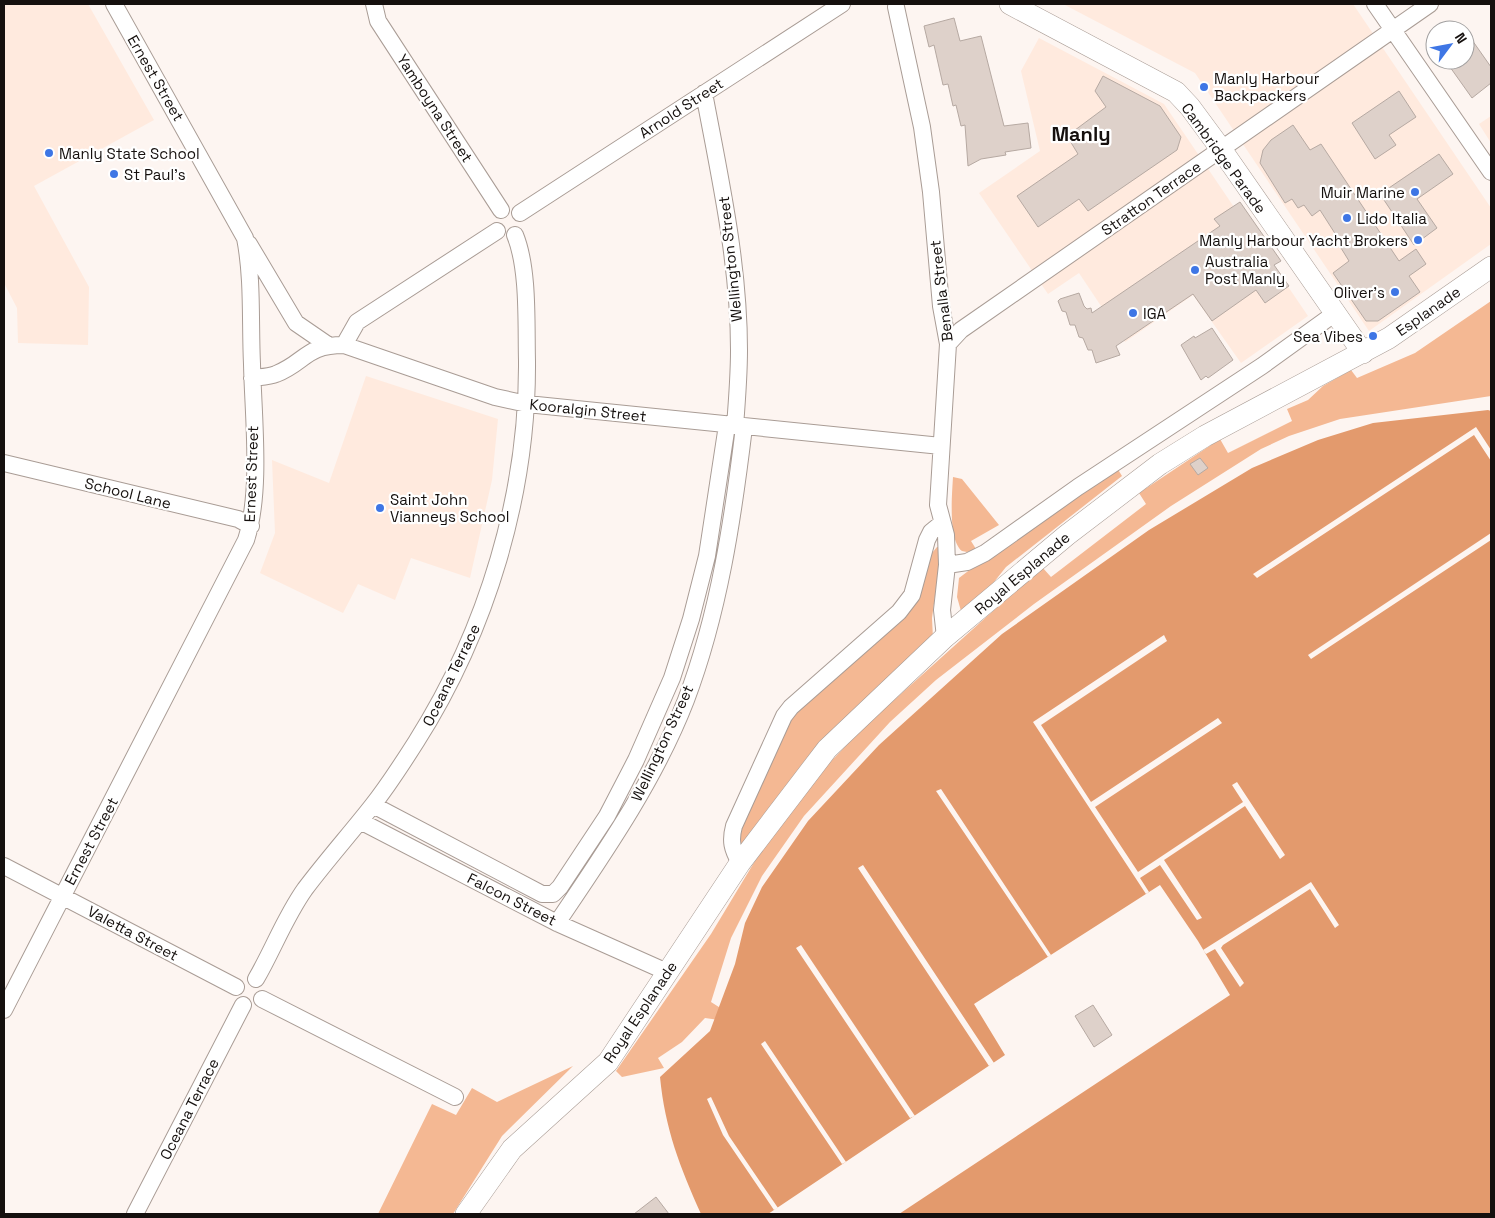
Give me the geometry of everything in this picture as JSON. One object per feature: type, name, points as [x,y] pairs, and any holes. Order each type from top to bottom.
[{"type":"street","name":"Ernest Street","points":[[4,1010],[246,540],[251,526],[254,454],[249,269],[245,238],[114,4]]},
{"type":"street","name":"Yamboyna Street","points":[[374,4],[378,21],[501,210]]},
{"type":"street","name":"Arnold Street","points":[[520,213],[842,4]]},
{"type":"street","name":"Cambridge Parade","points":[[1010,4],[1176,92],[1190,107],[1221,149],[1334,314],[1363,353]]},
{"type":"street","points":[[1375,4],[1491,172]]},
{"type":"street","name":"Stratton Terrace","points":[[948,344],[961,330],[1430,4]]},
{"type":"street","name":"Benalla Street","points":[[896,8],[922,127],[931,192],[941,306],[948,344],[938,505],[946,535],[947,565],[942,610],[945,637]]},
{"type":"street","name":"Wellington Street","points":[[558,923],[595,870],[648,780],[685,701],[706,637],[726,556],[737,488],[735,426],[739,350],[736,294],[728,218],[704,93]]},
{"type":"street","points":[[510,208],[520,213],[523,225],[516,235],[506,236],[497,231],[495,221],[501,210],[510,208]]},
{"type":"street","points":[[252,378],[275,375],[316,348],[336,345],[356,322],[497,231]]},
{"type":"street","name":"Oceana Terrace","points":[[256,979],[291,911],[305,889],[373,805],[416,742],[468,645],[488,593],[505,533],[527,404],[526,310],[520,251],[516,235]]},
{"type":"street","name":"Kooralgin Street","points":[[245,238],[296,323],[336,345],[495,397],[527,404],[941,446]]},
{"type":"street","name":"Esplanade","points":[[1363,353],[1389,338],[1491,268]]},
{"type":"street","points":[[947,565],[967,562],[985,552],[1078,487],[1262,366],[1334,314]]},
{"type":"street","name":"Royal Esplanade","points":[[466,1214],[512,1149],[608,1062],[740,863],[827,749],[945,637],[1067,535],[1160,464],[1205,436],[1363,353]]},
{"type":"street","name":"Wellington Street","points":[[552,894],[560,887],[607,816],[636,760],[672,678],[691,619],[708,556],[735,426]]},
{"type":"street","name":"School Lane","points":[[4,463],[238,519],[251,526]]},
{"type":"street","points":[[740,863],[733,852],[730,838],[784,716],[791,707],[899,612],[912,595],[926,540],[931,532],[942,523]]},
{"type":"street","name":"Falcon Street","points":[[373,805],[542,894],[552,894]]},
{"type":"street","name":"Falcon Street","points":[[360,822],[558,923],[667,972]]},
{"type":"street","name":"Valetta Street","points":[[4,866],[236,987]]},
{"type":"street","points":[[245,978],[256,979],[263,988],[262,999],[254,1006],[243,1004],[236,997],[236,987],[245,978]]},
{"type":"street","points":[[262,999],[455,1097]]},
{"type":"street","name":"Oceana Terrace","points":[[135,1214],[243,1004]]},
{"type":"shaded area","name":"Manly State School","points":[[4,4],[88,4],[154,120],[34,186],[89,287],[88,345],[18,343],[17,308],[4,283]]},
{"type":"shaded area","points":[[1063,4],[1353,4],[1491,208],[1491,244],[1369,331],[1195,73]]},
{"type":"shaded area","points":[[1039,38],[1164,104],[1308,316],[1241,363],[1193,295],[1125,342],[1079,273],[1048,294],[979,193],[1040,151],[1021,71]]},
{"type":"shaded area","points":[[1491,116],[1491,143],[1479,124]]},
{"type":"shaded area","points":[[1491,301],[1491,396],[1340,419],[1289,436],[1261,449],[1171,506],[1034,604],[936,680],[890,722],[804,816],[762,876],[731,938],[711,1002],[722,1009],[719,1020],[705,1018],[682,1042],[658,1058],[664,1068],[622,1077],[616,1071],[711,934],[755,861],[816,777],[862,729],[1042,567],[1051,577],[1146,504],[1139,493],[1220,439],[1228,453],[1292,421],[1287,409],[1308,400],[1323,386],[1351,370],[1357,378],[1415,353]]},
{"type":"shaded area","name":"Saint John Vianneys School","points":[[366,376],[498,419],[492,480],[470,578],[411,558],[395,600],[358,584],[343,613],[260,573],[275,533],[272,460],[329,483]]},
{"type":"shaded area","points":[[1491,411],[1491,1214],[899,1214],[1230,995],[1198,941],[1160,885],[974,1004],[1005,1055],[768,1214],[701,1214],[674,1147],[662,1096],[660,1077],[710,1031],[735,964],[745,923],[762,887],[808,821],[879,745],[1002,634],[1149,530],[1252,468],[1318,440],[1373,423]]},
{"type":"shaded area","points":[[1117,468],[1122,476],[1006,567],[990,587],[961,611],[957,597],[959,578],[1025,528]]},
{"type":"shaded area","points":[[953,477],[962,479],[999,525],[971,541],[976,549],[967,552],[962,551],[958,545],[953,527]]},
{"type":"shaded area","points":[[937,547],[940,547],[941,552],[932,618],[933,639],[863,708],[806,759],[740,846],[736,837],[792,716],[912,606],[932,553]]},
{"type":"shaded area","points":[[573,1066],[502,1136],[453,1214],[378,1214],[432,1104],[456,1115],[472,1088],[497,1102]]},
{"type":"pier","points":[[1476,427],[1491,450],[1491,461],[1474,435],[1257,578],[1253,574]]},
{"type":"pier","points":[[1491,533],[1491,540],[1311,659],[1308,655]]},
{"type":"pier","points":[[1164,635],[1167,641],[1041,725],[1091,802],[1218,718],[1222,723],[1095,807],[1138,872],[1243,802],[1232,785],[1237,782],[1285,855],[1280,859],[1245,806],[1164,860],[1202,918],[1197,920],[1160,865],[1140,878],[1149,892],[1146,894],[1033,722]]},
{"type":"pier","points":[[941,789],[1051,955],[1048,957],[936,791]]},
{"type":"pier","points":[[863,865],[994,1063],[989,1066],[858,868]]},
{"type":"pier","points":[[1311,882],[1339,925],[1335,928],[1310,889],[1223,945],[1221,948],[1244,983],[1240,987],[1215,949],[1206,954],[1203,950]]},
{"type":"pier","points":[[801,945],[915,1116],[910,1118],[796,948]]},
{"type":"pier","points":[[765,1041],[846,1162],[842,1164],[761,1044]]},
{"type":"pier","points":[[711,1097],[729,1136],[778,1208],[774,1210],[723,1135],[707,1099]]},
{"type":"building","points":[[954,18],[960,41],[981,36],[1004,126],[1028,123],[1031,148],[1005,152],[1006,155],[981,159],[968,166],[965,125],[961,126],[956,105],[953,106],[948,84],[943,85],[934,45],[929,47],[924,26]]},
{"type":"building","points":[[1475,44],[1491,67],[1491,83],[1472,98],[1452,70],[1475,70]]},
{"type":"building","points":[[1103,76],[1160,106],[1181,137],[1177,150],[1088,211],[1079,199],[1038,227],[1017,196],[1078,154],[1067,136],[1106,107],[1095,91]]},
{"type":"building","points":[[1399,91],[1416,117],[1389,135],[1396,145],[1375,159],[1352,123]]},
{"type":"building","points":[[1293,125],[1310,150],[1321,144],[1399,261],[1416,249],[1426,264],[1409,276],[1420,292],[1378,321],[1366,321],[1333,273],[1349,261],[1341,248],[1343,246],[1320,210],[1312,216],[1304,205],[1298,208],[1292,199],[1285,203],[1260,163],[1263,150],[1271,140]]},
{"type":"building","points":[[1439,154],[1453,174],[1417,199],[1437,228],[1414,245],[1380,194]]},
{"type":"building","points":[[1240,202],[1281,261],[1274,265],[1289,286],[1265,303],[1256,290],[1212,321],[1193,294],[1116,346],[1120,355],[1096,363],[1092,350],[1088,350],[1083,338],[1079,337],[1075,325],[1070,325],[1066,312],[1062,311],[1058,301],[1079,293],[1084,306],[1087,309],[1091,308],[1092,313],[1220,226],[1214,219]]},
{"type":"building","points":[[1212,328],[1233,360],[1208,378],[1206,376],[1201,380],[1181,345],[1194,336],[1195,338]]},
{"type":"building","points":[[1200,458],[1208,468],[1198,475],[1190,464]]},
{"type":"building","points":[[1093,1005],[1112,1035],[1094,1047],[1075,1016]]},
{"type":"building","points":[[656,1197],[669,1214],[634,1214]]},
{"type":"place","name":"Manly Harbour Backpackers","points":[[1204,87]]},
{"type":"place","name":"Manly State School","points":[[49,153]]},
{"type":"place","name":"St Paul's","points":[[114,174]]},
{"type":"place","name":"Muir Marine","points":[[1415,192]]},
{"type":"place","name":"Lido Italia","points":[[1347,218]]},
{"type":"place","name":"Manly Harbour Yacht Brokers","points":[[1418,240]]},
{"type":"place","name":"Australia Post Manly","points":[[1195,270]]},
{"type":"place","name":"Oliver's","points":[[1395,292]]},
{"type":"place","name":"IGA","points":[[1133,313]]},
{"type":"place","name":"Sea Vibes","points":[[1373,336]]},
{"type":"place","name":"Saint John Vianneys School","points":[[380,508]]},
{"type":"district","name":"Manly","points":[[1081,134]]}]
